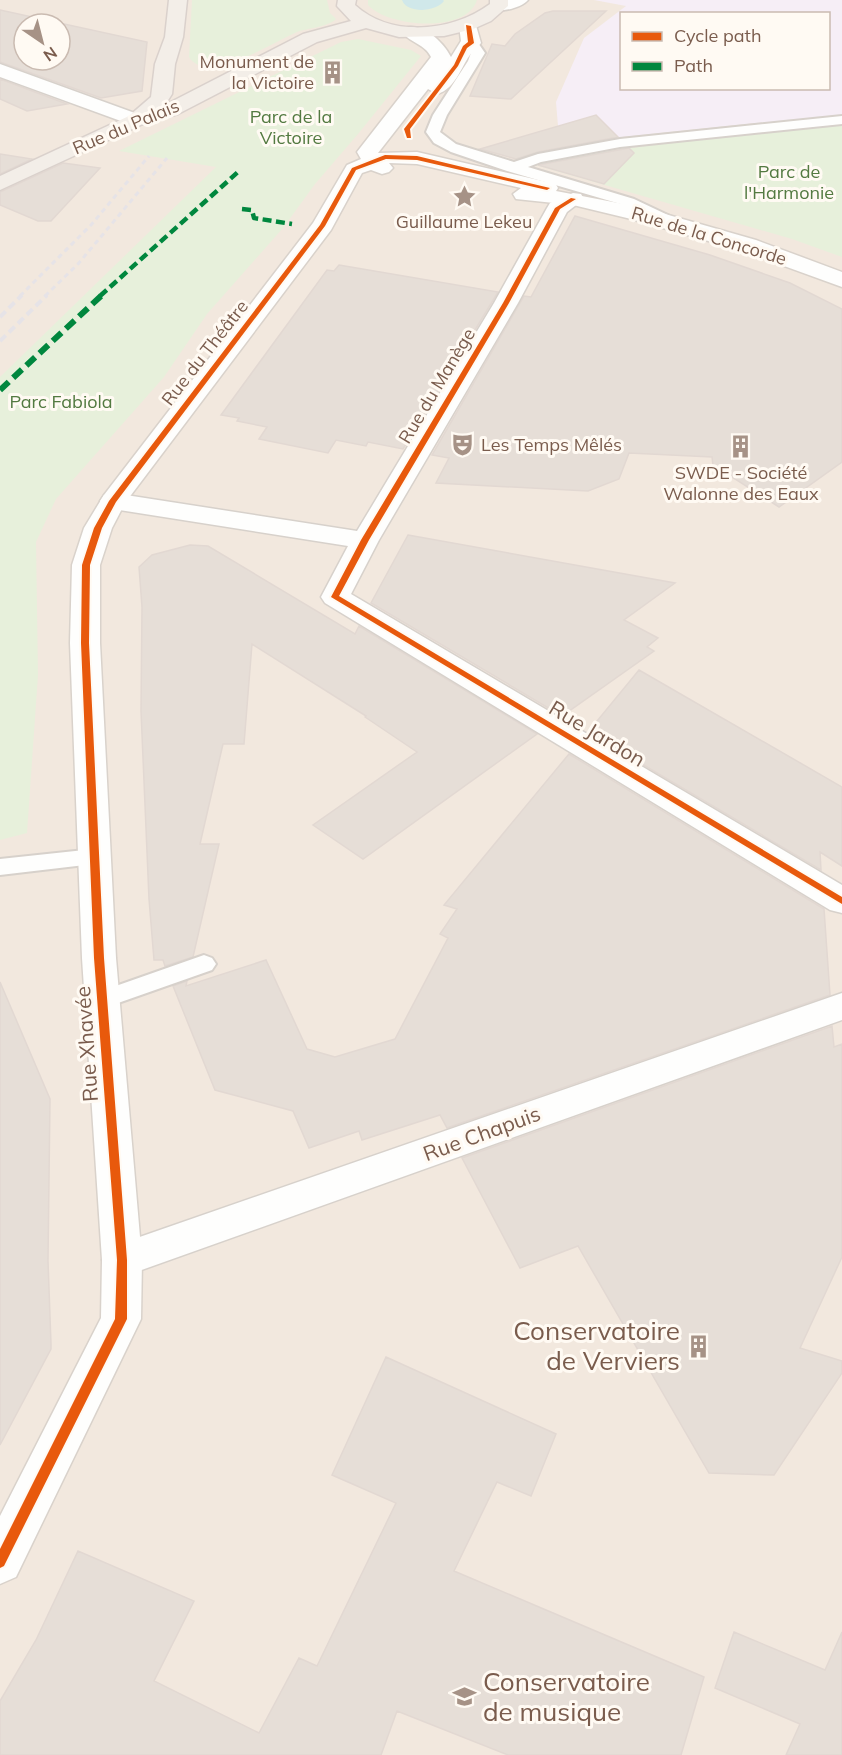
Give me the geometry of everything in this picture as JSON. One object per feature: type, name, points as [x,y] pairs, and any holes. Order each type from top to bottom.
[{"type":"main road","points":[[136,120],[159,100],[162,93],[165,64],[174,37],[178,0]]},
{"type":"main road","points":[[346,0],[346,6],[352,14],[389,29],[411,32],[448,30],[470,34],[489,17],[499,3]]},
{"type":"main road","name":"Rue du Palais","points":[[0,184],[136,120],[171,110],[310,38],[368,22]]},
{"type":"main road","points":[[174,37],[183,65]]},
{"type":"main road","points":[[204,74],[251,69]]},
{"type":"street","points":[[499,3],[519,0]]},
{"type":"street","points":[[379,161],[367,152],[441,57],[436,46],[411,32]]},
{"type":"street","points":[[323,225],[358,193],[379,161],[396,142],[409,137],[407,129],[456,65],[470,34]]},
{"type":"street","points":[[0,70],[136,120]]},
{"type":"street","name":"Rue de la Concorde","points":[[409,137],[435,150],[573,199]]},
{"type":"street","points":[[323,225],[354,169],[379,161],[417,158],[547,188]]},
{"type":"street","name":"Rue de la Concorde","points":[[379,161],[409,174],[515,193],[573,199],[680,226],[748,245],[842,280]]},
{"type":"street","points":[[358,193],[382,181],[409,174]]},
{"type":"street","name":"Rue du Manège","points":[[335,597],[365,540],[506,303],[558,208],[573,199]]},
{"type":"street","name":"Rue du Théâtre","points":[[113,501],[323,225]]},
{"type":"street","points":[[113,501],[365,540]]},
{"type":"street","name":"Rue Xhavée","points":[[0,1562],[121,1319],[122,1260],[101,1000],[85,643],[86,565],[98,528],[113,501]]},
{"type":"street","name":"Rue Jardon","points":[[335,597],[842,901]]},
{"type":"street","name":"Rue Chapuis","points":[[122,1260],[842,1006]]},
{"type":"lane","points":[[470,34],[478,53],[476,61],[440,115],[433,132],[436,138],[446,145],[512,168],[629,202],[680,226]]},
{"type":"lane","points":[[512,168],[538,158],[620,143],[842,120]]},
{"type":"lane","points":[[0,867],[94,857]]},
{"type":"lane","points":[[101,1000],[204,964]]},
{"type":"shaded area","points":[[0,0],[842,0],[842,1755],[0,1755]]},
{"type":"shaded area","points":[[594,0],[842,0],[842,118],[756,123],[574,142],[559,138],[556,102],[584,38],[626,6]]},
{"type":"green space","points":[[192,0],[327,0],[330,13],[336,19],[323,26],[297,32],[242,59],[210,67],[198,65],[189,57]]},
{"type":"green space","points":[[368,0],[477,0],[470,11],[458,18],[426,24],[392,18],[368,5]]},
{"type":"green space","name":"Parc Fabiola","points":[[358,39],[411,50],[421,56],[315,184],[283,228],[207,314],[164,377],[56,499],[36,542],[38,675],[27,833],[0,840],[0,377],[216,167],[119,151],[341,42]]},
{"type":"green space","name":"Parc de l'Harmonie","points":[[842,124],[842,257],[792,239],[532,164],[545,160],[660,144]]},
{"type":"water","points":[[402,0],[444,1],[440,5],[422,10],[410,8]]},
{"type":"building","points":[[0,10],[12,13],[12,66],[0,62]]},
{"type":"building","points":[[606,11],[511,99],[470,96],[492,44],[505,46],[515,34],[545,13]]},
{"type":"building","points":[[72,26],[147,42],[142,91],[101,98],[28,72],[72,72]]},
{"type":"building","points":[[0,79],[67,104],[27,111],[0,99]]},
{"type":"building","points":[[596,115],[618,137],[538,152],[516,159],[480,149]]},
{"type":"building","points":[[629,148],[634,153],[604,184],[538,165]]},
{"type":"building","points":[[0,154],[32,159],[0,174]]},
{"type":"building","points":[[63,163],[100,168],[51,221],[38,221],[0,205],[0,192]]},
{"type":"building","points":[[575,216],[710,255],[790,283],[842,309],[842,462],[779,507],[713,465],[712,457],[629,453],[619,479],[588,491],[436,483],[449,458],[432,455],[524,296],[531,297]]},
{"type":"building","points":[[339,265],[498,292],[403,449],[368,442],[366,446],[336,440],[328,453],[259,439],[267,427],[221,415],[327,270],[334,271]]},
{"type":"building","points":[[408,535],[675,583],[624,620],[658,638],[647,647],[654,651],[562,716],[371,603]]},
{"type":"building","points":[[190,545],[208,546],[355,634],[359,626],[537,734],[363,859],[313,825],[417,752],[366,716],[252,644],[244,744],[223,744],[200,844],[219,844],[193,957],[165,966],[163,960],[154,960],[149,899],[141,711],[142,607],[139,567],[152,555]]},
{"type":"building","points":[[639,670],[842,787],[842,866],[820,852],[821,870],[588,732]]},
{"type":"building","points":[[569,754],[824,909],[830,995],[447,1128],[440,1115],[362,1140],[359,1131],[309,1148],[293,1111],[215,1090],[173,986],[187,981],[186,986],[266,960],[307,1049],[335,1057],[395,1039],[448,938],[440,934],[457,909],[444,905]]},
{"type":"building","points":[[0,982],[50,1099],[48,1261],[51,1349],[0,1445]]},
{"type":"building","points":[[832,1026],[834,1047],[842,1044],[842,1257],[800,1348],[842,1361],[842,1373],[774,1475],[709,1473],[578,1246],[520,1268],[462,1158]]},
{"type":"building","points":[[386,1357],[556,1434],[531,1496],[497,1482],[454,1571],[704,1677],[681,1755],[508,1755],[397,1711],[381,1755],[0,1755],[0,1701],[36,1640],[78,1551],[194,1601],[154,1681],[259,1733],[299,1658],[317,1666],[396,1503],[332,1475]]},
{"type":"building","points":[[734,1632],[825,1670],[842,1632],[842,1755],[786,1755],[800,1724],[715,1688]]},
{"type":"railway","points":[[20,296],[91,225],[149,156]]},
{"type":"railway","points":[[45,296],[78,264],[167,158]]},
{"type":"railway","points":[[0,317],[22,295]]},
{"type":"railway","points":[[0,341],[47,295]]},
{"type":"marked path","points":[[0,390],[126,272],[238,172]]},
{"type":"marked path","points":[[242,209],[252,210],[254,218],[292,224]]},
{"type":"cycle path","points":[[409,137],[407,129],[456,65],[465,47],[471,43],[468,26]]},
{"type":"cycle path","points":[[0,1562],[121,1319],[122,1260],[99,958],[85,643],[86,565],[98,528],[113,501],[323,225],[354,169],[385,157],[417,158],[547,188]]},
{"type":"cycle path","points":[[573,199],[558,208],[506,303],[365,540],[335,597],[842,901]]},
{"type":"place","name":"Monument de la Victoire","points":[[332,72]]},
{"type":"place","name":"Guillaume Lekeu","points":[[464,196]]},
{"type":"place","name":"Les Temps Mêlés","points":[[463,445]]},
{"type":"place","name":"SWDE - Société Walonne des Eaux","points":[[741,447]]},
{"type":"place","name":"Conservatoire de Verviers","points":[[698,1346]]},
{"type":"place","name":"Conservatoire de musique","points":[[465,1697]]},
{"type":"park label","name":"Parc de la Victoire","points":[[291,127]]}]
